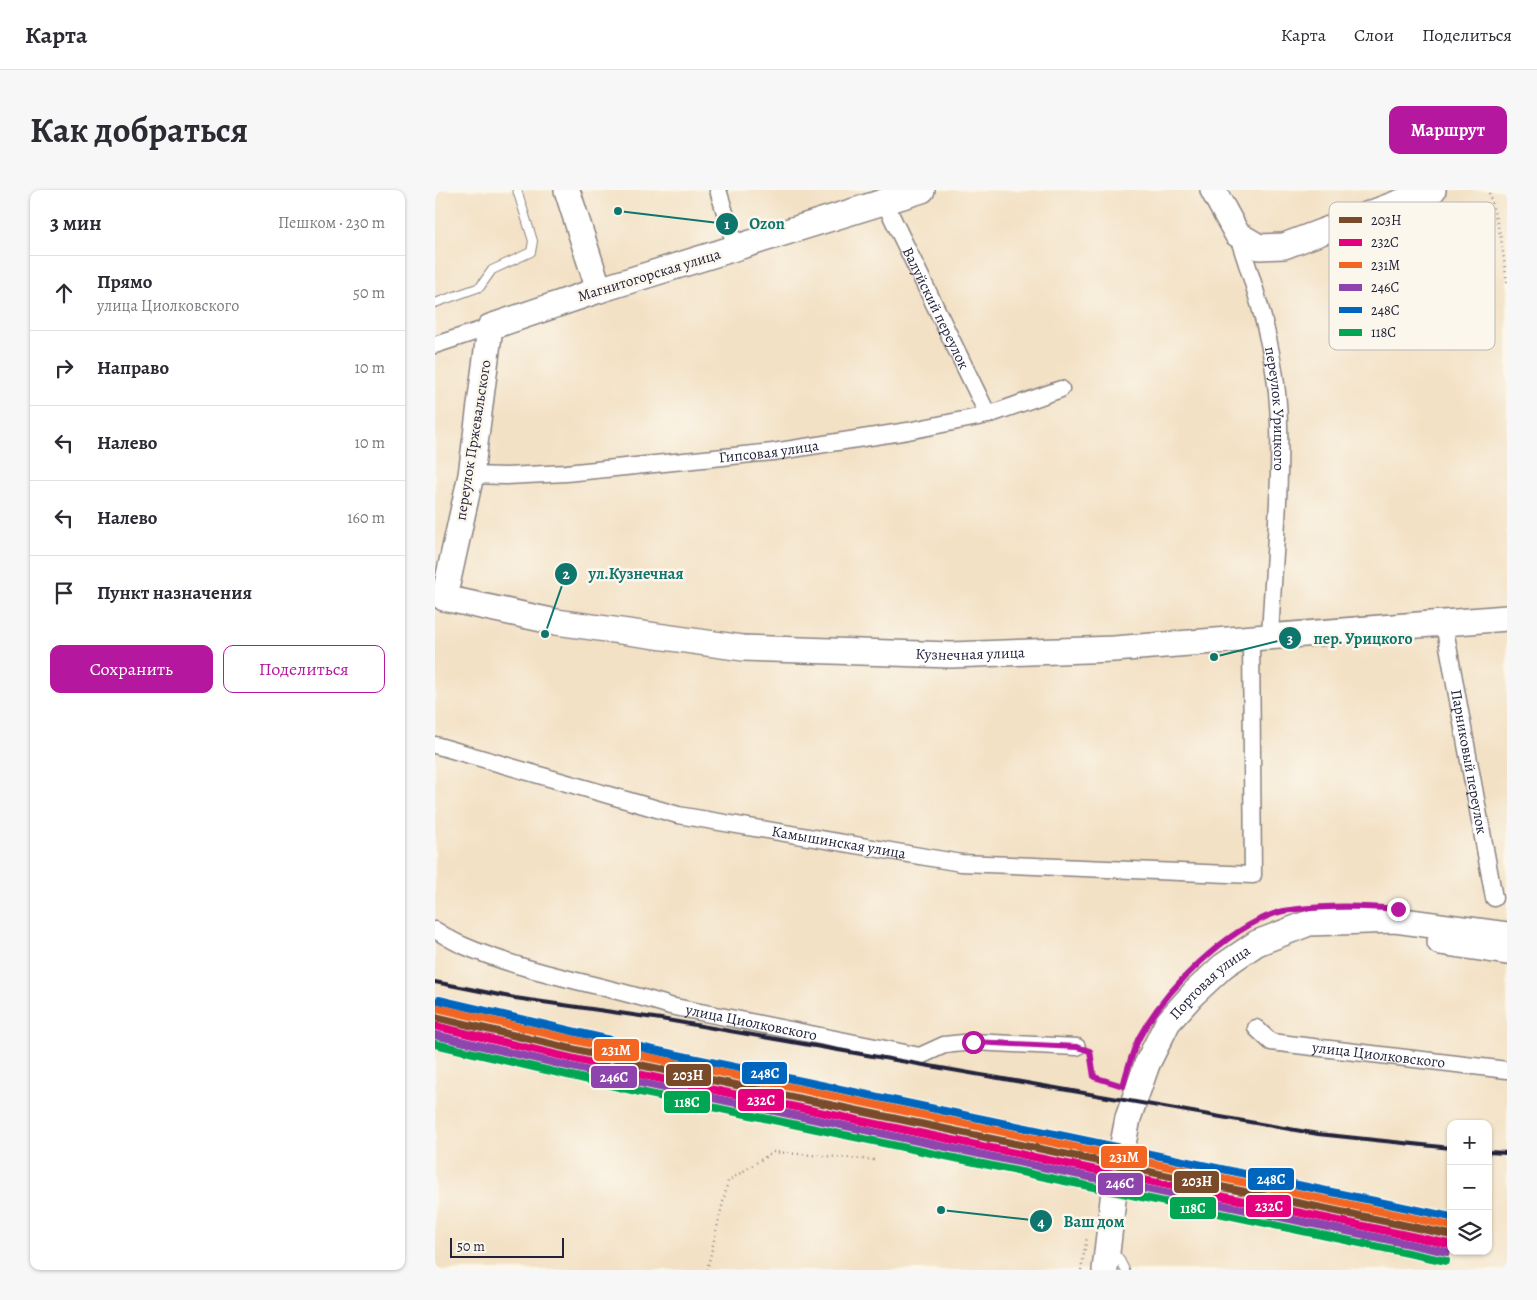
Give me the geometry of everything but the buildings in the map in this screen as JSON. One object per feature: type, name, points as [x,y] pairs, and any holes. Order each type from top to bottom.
[{"type":"main road","points":[[567,190],[599,290]]},
{"type":"main road","name":"Магнитогорская улица","points":[[490,327],[599,290],[922,190]]},
{"type":"main road","name":"переулок Урицкого","points":[[1213,190],[1237,234]]},
{"type":"main road","points":[[1401,202],[1433,190]]},
{"type":"main road","points":[[1237,234],[1259,247],[1284,246],[1329,229]]},
{"type":"main road","name":"переулок Пржевальского","points":[[438,601],[471,475],[490,327]]},
{"type":"main road","name":"Кузнечная улица","points":[[438,601],[556,622],[743,648],[951,655],[1114,649],[1507,618]]},
{"type":"main road","name":"Портовая улица","points":[[1117,1267],[1114,1191],[1128,1118],[1147,1064],[1169,1022],[1194,993],[1223,966],[1257,942],[1309,923],[1395,920],[1507,935]]},
{"type":"main road","name":"Портовая улица","points":[[1117,1267],[1125,1192],[1143,1121],[1164,1068],[1183,1032],[1207,1001],[1235,978],[1264,956],[1314,939],[1396,936],[1507,952]]},
{"type":"street","points":[[718,190],[736,248]]},
{"type":"street","name":"Валуйский переулок","points":[[884,202],[988,416]]},
{"type":"street","name":"переулок Урицкого","points":[[1237,234],[1251,273],[1272,358],[1279,424],[1278,496],[1260,638],[1253,875]]},
{"type":"street","name":"Магнитогорская улица","points":[[435,345],[490,327]]},
{"type":"street","name":"Гипсовая улица","points":[[471,475],[506,476],[566,473],[773,452],[908,431],[988,416],[1061,389]]},
{"type":"street","name":"Парниковый переулок","points":[[1444,624],[1494,898]]},
{"type":"street","name":"Камышинская улица","points":[[435,745],[678,814],[961,863],[1253,875]]},
{"type":"street","name":"улица Циолковского","points":[[435,930],[461,944],[513,964],[635,995],[670,1006],[921,1056],[944,1045],[973,1042],[1077,1047]]},
{"type":"street","name":"улица Циолковского","points":[[1255,1028],[1271,1042],[1507,1070]]},
{"type":"lane","points":[[435,303],[480,287],[493,270],[531,252],[533,240],[517,190]]},
{"type":"path","points":[[1489,193],[1491,202]]},
{"type":"path","points":[[1495,216],[1501,238],[1507,282]]},
{"type":"path","points":[[1077,1047],[1090,1051],[1094,1077],[1123,1086]]},
{"type":"path","points":[[707,1270],[728,1181],[773,1152],[874,1160]]},
{"type":"path","points":[[1081,1270],[1088,1232]]},
{"type":"railway","points":[[435,982],[515,998],[661,1019],[1318,1134],[1447,1148]]},
{"type":"railway","points":[[1492,1152],[1507,1153]]},
{"type":"transit line","name":"248С","points":[[439,1000],[649,1049],[1447,1216]]},
{"type":"transit line","name":"231М","points":[[437,1008],[647,1057],[1447,1225]]},
{"type":"transit line","name":"203Н","points":[[435,1017],[645,1066],[1447,1234]]},
{"type":"transit line","name":"232C","points":[[435,1026],[643,1075],[1447,1244]]},
{"type":"transit line","name":"246С","points":[[435,1035],[641,1083],[1447,1252]]},
{"type":"transit line","name":"118С","points":[[435,1044],[640,1092],[1446,1261]]},
{"type":"place","name":"Ozon","points":[[618,211]]},
{"type":"place","name":"ул.Кузнечная","points":[[545,634]]},
{"type":"place","name":"пер. Урицкого","points":[[1214,657]]},
{"type":"place","name":"Ваш дом","points":[[941,1210]]},
{"type":"route","points":[[973,1042],[1077,1047],[1090,1051],[1094,1077],[1123,1086],[1140,1037],[1168,995],[1200,963],[1240,929],[1277,912],[1320,906],[1363,906],[1398,909]]}]
